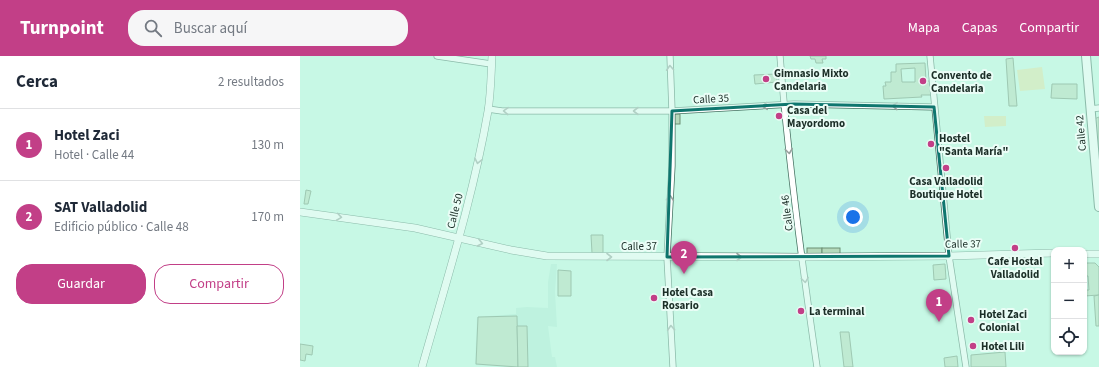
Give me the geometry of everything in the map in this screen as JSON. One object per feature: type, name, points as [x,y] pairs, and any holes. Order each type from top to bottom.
[{"type":"main road","name":"Calle 42","points":[[1086,56],[1099,208]]},
{"type":"street","points":[[437,56],[492,60]]},
{"type":"street","points":[[670,56],[672,166],[667,257],[673,367]]},
{"type":"street","name":"Calle 46","points":[[780,56],[784,105],[802,257],[817,367]]},
{"type":"street","points":[[930,56],[949,256],[966,367]]},
{"type":"street","name":"Calle 50","points":[[422,367],[466,214],[488,109],[492,60]]},
{"type":"street","name":"Calle 35","points":[[488,109],[502,111],[672,111],[784,105],[934,106]]},
{"type":"street","points":[[1090,108],[1099,108]]},
{"type":"street","name":"Calle 37","points":[[300,212],[416,228],[511,250],[547,256],[802,257],[949,256],[1051,253]]},
{"type":"street","points":[[1087,254],[1099,254]]},
{"type":"highlighted area","points":[[794,104],[934,107],[949,256],[667,257],[672,111]]},
{"type":"shaded area","points":[[1042,67],[1045,89],[1020,91],[1017,70]]},
{"type":"shaded area","points":[[984,116],[1006,116],[1006,126],[985,127]]},
{"type":"shaded area","points":[[551,264],[557,264],[555,292],[557,327],[548,326],[552,357],[555,357],[557,367],[504,367],[475,365],[477,317],[516,314],[516,308],[548,308],[548,282]]},
{"type":"building","points":[[810,56],[826,56],[826,59],[822,59],[823,63],[816,63],[815,59],[811,59]]},
{"type":"building","points":[[1013,58],[1017,106],[1009,106],[1006,59]]},
{"type":"building","name":"Convento de Candelaria","points":[[925,63],[926,81],[931,81],[932,95],[884,99],[883,86],[886,86],[885,82],[891,82],[891,72],[896,72],[896,64]],"holes":[[[915,68],[915,82],[902,82],[901,69]]]},
{"type":"building","name":"Gimnasio Mixto Candelaria","points":[[777,74],[777,82],[755,84],[754,75]]},
{"type":"building","points":[[1052,84],[1077,84],[1077,99],[1051,98]]},
{"type":"building","points":[[674,114],[680,114],[680,124],[674,124]]},
{"type":"building","points":[[1099,117],[1099,149],[1098,149],[1094,119]]},
{"type":"building","points":[[306,190],[311,191],[308,204],[304,204]]},
{"type":"building","points":[[591,235],[603,235],[603,253],[592,253]]},
{"type":"building","points":[[807,248],[822,248],[822,255],[807,255]]},
{"type":"building","points":[[822,248],[840,248],[840,255],[822,255]]},
{"type":"building","points":[[1087,263],[1095,263],[1099,267],[1099,295],[1087,296],[1087,290],[1089,290]]},
{"type":"building","points":[[945,264],[946,279],[934,280],[933,265]]},
{"type":"building","points":[[558,270],[571,271],[571,296],[558,296]]},
{"type":"building","points":[[1099,295],[1099,326],[1096,326],[1094,296]]},
{"type":"building","points":[[517,316],[518,367],[476,364],[478,317]]},
{"type":"building","points":[[517,326],[527,326],[528,367],[518,367]]},
{"type":"building","points":[[840,332],[849,332],[853,367],[844,367]]},
{"type":"building","points":[[300,344],[313,346],[312,355],[306,354],[305,361],[300,360]]},
{"type":"building","points":[[1005,352],[1006,367],[971,367],[971,355]]},
{"type":"building","points":[[957,356],[958,367],[945,367],[944,358]]},
{"type":"place","name":"Gimnasio Mixto Candelaria","points":[[766,79]]},
{"type":"place","name":"Convento de Candelaria","points":[[923,81]]},
{"type":"place","name":"Casa del Mayordomo","points":[[779,116]]},
{"type":"place","name":"Hostel \"Santa María\"","points":[[931,144]]},
{"type":"place","name":"Casa Valladolid Boutique Hotel","points":[[946,168]]},
{"type":"place","name":"Cafe Hostal Valladolid","points":[[1015,248]]},
{"type":"place","name":"SAT Valladolid","points":[[684,274]]},
{"type":"place","name":"Hotel Casa Rosario","points":[[654,298]]},
{"type":"place","name":"La terminal","points":[[801,311]]},
{"type":"place","name":"Hotel Zaci Colonial","points":[[971,320]]},
{"type":"place","name":"Hotel Zaci","points":[[939,322]]},
{"type":"place","name":"Hotel Lili","points":[[973,346]]}]
